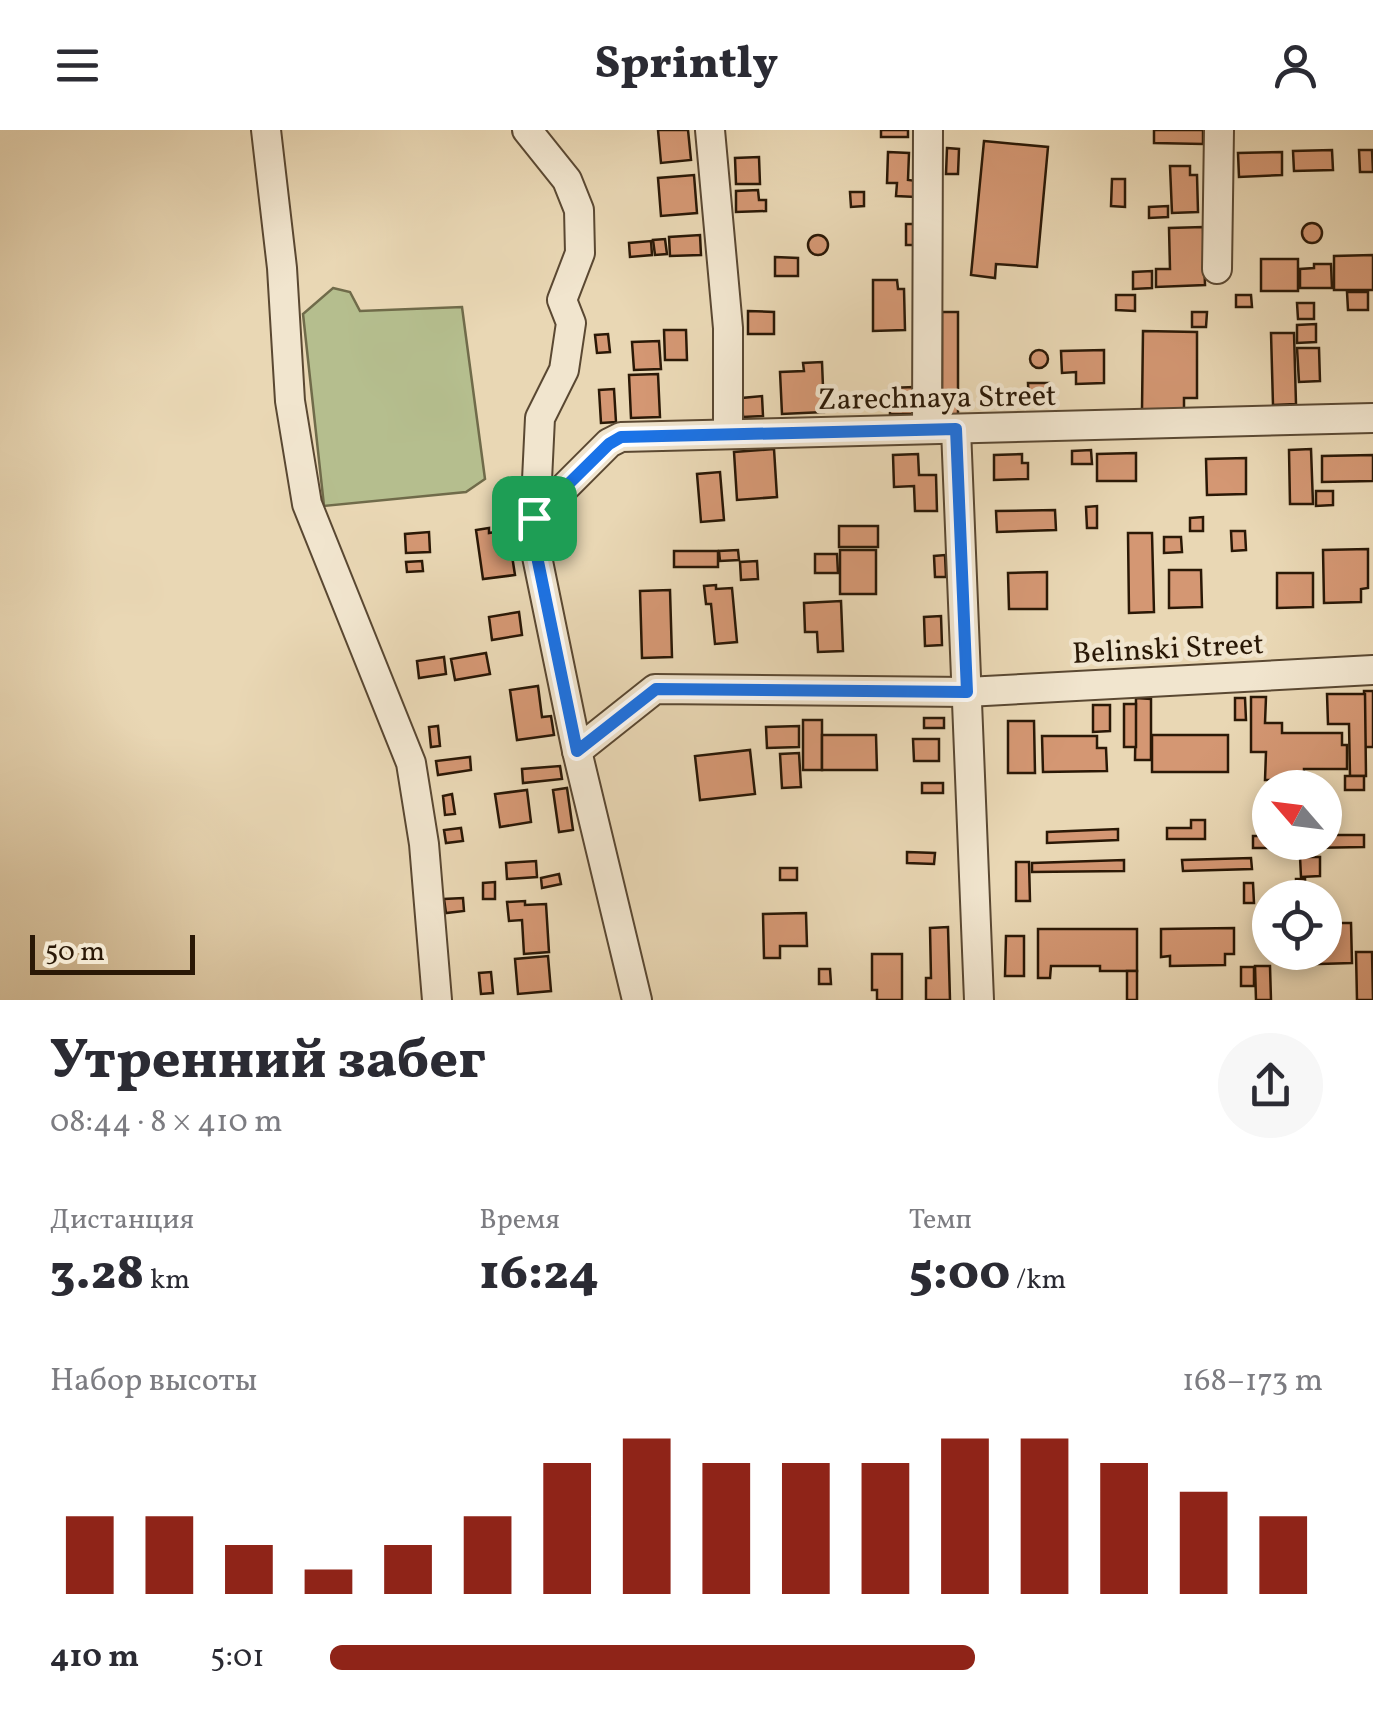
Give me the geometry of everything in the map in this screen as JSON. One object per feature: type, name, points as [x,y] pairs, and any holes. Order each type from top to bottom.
[{"type":"street","points":[[266,130],[282,268],[290,401],[307,504],[411,763],[424,844],[436,1000]]},
{"type":"street","points":[[527,130],[567,180],[579,210],[580,253],[562,300],[570,323],[564,370],[540,418],[534,542],[577,751],[637,1000]]},
{"type":"street","points":[[710,130],[728,328],[728,434]]},
{"type":"street","points":[[928,130],[941,429],[967,692],[979,1000]]},
{"type":"street","points":[[1216,269],[1219,130]]},
{"type":"street","name":"Zarechnaya Street","points":[[534,518],[609,444],[621,437],[1373,418]]},
{"type":"street","name":"Belinski Street","points":[[577,751],[656,689],[967,692],[1373,670]]},
{"type":"green space","points":[[333,288],[350,292],[360,311],[462,307],[485,479],[466,492],[324,506],[303,314]]},
{"type":"building","points":[[658,130],[688,130],[691,160],[661,163]]},
{"type":"building","points":[[881,130],[908,130],[908,137],[881,137]]},
{"type":"building","points":[[1154,130],[1203,130],[1203,144],[1154,143]]},
{"type":"building","points":[[984,141],[1048,147],[1037,267],[996,264],[995,278],[971,275]]},
{"type":"building","points":[[947,148],[959,149],[958,174],[946,174]]},
{"type":"building","points":[[1332,150],[1333,170],[1294,171],[1293,151]]},
{"type":"building","points":[[1359,150],[1372,150],[1373,172],[1360,172]]},
{"type":"building","points":[[888,152],[909,153],[908,180],[917,181],[916,197],[896,196],[897,183],[887,183]]},
{"type":"building","points":[[1282,152],[1282,175],[1239,177],[1238,153]]},
{"type":"building","points":[[759,157],[760,184],[736,184],[735,158]]},
{"type":"building","points":[[1170,166],[1190,166],[1190,175],[1197,175],[1198,212],[1172,213]]},
{"type":"building","points":[[694,175],[697,213],[661,216],[658,178]]},
{"type":"building","points":[[1112,179],[1125,179],[1125,207],[1111,206]]},
{"type":"building","points":[[758,190],[759,200],[766,200],[766,211],[736,212],[736,191]]},
{"type":"building","points":[[850,192],[864,192],[864,206],[851,207]]},
{"type":"building","points":[[1168,206],[1168,217],[1149,218],[1149,207]]},
{"type":"building","points":[[1312,223],[1322,233],[1312,243],[1302,233]]},
{"type":"building","points":[[906,224],[916,224],[917,245],[906,245]]},
{"type":"building","points":[[1203,227],[1205,285],[1156,287],[1156,269],[1170,269],[1169,228]]},
{"type":"building","points":[[700,235],[701,255],[670,256],[669,237]]},
{"type":"building","points":[[818,235],[828,245],[818,255],[808,245]]},
{"type":"building","points":[[665,239],[667,254],[655,255],[653,240]]},
{"type":"building","points":[[651,241],[652,255],[630,257],[629,243]]},
{"type":"building","points":[[1373,255],[1373,290],[1334,290],[1334,256]]},
{"type":"building","points":[[775,257],[798,258],[798,276],[775,276]]},
{"type":"building","points":[[1261,259],[1298,259],[1298,291],[1261,291]]},
{"type":"building","points":[[1314,264],[1331,264],[1332,288],[1300,288],[1300,269],[1314,268]]},
{"type":"building","points":[[1152,271],[1152,288],[1133,289],[1133,272]]},
{"type":"building","points":[[873,280],[897,280],[898,289],[904,289],[905,330],[873,331]]},
{"type":"building","points":[[1347,292],[1368,292],[1368,310],[1348,310]]},
{"type":"building","points":[[1116,295],[1135,295],[1135,311],[1116,310]]},
{"type":"building","points":[[1236,295],[1251,295],[1252,307],[1236,307]]},
{"type":"building","points":[[1297,303],[1314,303],[1314,319],[1298,319]]},
{"type":"building","points":[[748,311],[774,312],[774,334],[748,334]]},
{"type":"building","points":[[942,312],[958,312],[958,415],[942,415]]},
{"type":"building","points":[[1192,312],[1207,312],[1206,327],[1192,327]]},
{"type":"building","points":[[1316,324],[1316,342],[1297,343],[1297,325]]},
{"type":"building","points":[[664,330],[686,330],[687,360],[665,360]]},
{"type":"building","points":[[1143,331],[1197,332],[1197,398],[1184,398],[1184,410],[1142,410]]},
{"type":"building","points":[[1271,333],[1294,333],[1296,404],[1273,405]]},
{"type":"building","points":[[608,334],[610,352],[597,353],[595,335]]},
{"type":"building","points":[[659,341],[661,369],[634,370],[632,342]]},
{"type":"building","points":[[1297,348],[1319,348],[1320,381],[1299,382]]},
{"type":"building","points":[[1039,350],[1046,352],[1046,366],[1039,368],[1032,366],[1030,359],[1032,352]]},
{"type":"building","points":[[1104,350],[1104,383],[1076,384],[1076,372],[1062,373],[1061,351]]},
{"type":"building","points":[[822,362],[824,412],[782,414],[780,372],[804,371],[803,363]]},
{"type":"building","points":[[658,374],[660,417],[631,418],[629,375]]},
{"type":"building","points":[[1028,383],[1049,383],[1049,405],[1029,405]]},
{"type":"building","points":[[914,387],[914,414],[890,414],[889,388]]},
{"type":"building","points":[[614,389],[616,422],[601,423],[599,390]]},
{"type":"building","points":[[762,396],[763,416],[743,417],[742,398]]},
{"type":"building","points":[[774,449],[777,497],[737,500],[734,452]]},
{"type":"building","points":[[1311,449],[1313,504],[1290,504],[1289,450]]},
{"type":"building","points":[[1091,450],[1092,464],[1072,464],[1072,451]]},
{"type":"building","points":[[1136,453],[1136,481],[1097,481],[1097,454]]},
{"type":"building","points":[[918,454],[919,475],[936,475],[937,511],[915,511],[914,486],[894,487],[893,455]]},
{"type":"building","points":[[1022,454],[1022,463],[1028,463],[1028,479],[994,480],[994,455]]},
{"type":"building","points":[[1373,455],[1373,481],[1322,482],[1322,456]]},
{"type":"building","points":[[1246,458],[1246,494],[1207,495],[1206,459]]},
{"type":"building","points":[[720,472],[724,520],[701,522],[697,474]]},
{"type":"building","points":[[1316,491],[1333,491],[1333,505],[1316,506]]},
{"type":"building","points":[[1097,506],[1097,528],[1087,528],[1086,507]]},
{"type":"building","points":[[1055,510],[1056,530],[997,532],[996,511]]},
{"type":"building","points":[[1203,517],[1203,531],[1190,531],[1190,518]]},
{"type":"building","points":[[839,526],[878,526],[878,547],[839,547]]},
{"type":"building","points":[[489,528],[489,533],[508,530],[515,575],[483,579],[476,530]]},
{"type":"building","points":[[1231,531],[1245,531],[1246,550],[1232,551]]},
{"type":"building","points":[[429,532],[430,552],[406,553],[405,534]]},
{"type":"building","points":[[1128,533],[1152,533],[1154,612],[1129,613]]},
{"type":"building","points":[[1164,537],[1181,537],[1182,552],[1164,553]]},
{"type":"building","points":[[1368,549],[1368,588],[1361,589],[1361,602],[1324,603],[1323,550]]},
{"type":"building","points":[[738,550],[739,560],[720,561],[719,551]]},
{"type":"building","points":[[840,550],[876,550],[876,594],[840,594]]},
{"type":"building","points":[[674,551],[718,551],[718,567],[674,567]]},
{"type":"building","points":[[815,554],[837,554],[838,573],[815,573]]},
{"type":"building","points":[[945,555],[946,577],[935,577],[934,556]]},
{"type":"building","points":[[422,561],[423,571],[407,572],[406,562]]},
{"type":"building","points":[[757,561],[758,579],[741,580],[740,562]]},
{"type":"building","points":[[1169,570],[1201,570],[1202,607],[1169,608]]},
{"type":"building","points":[[1047,572],[1047,609],[1009,609],[1008,573]]},
{"type":"building","points":[[1277,573],[1313,573],[1313,607],[1277,608]]},
{"type":"building","points":[[716,585],[716,589],[732,588],[737,642],[715,644],[711,604],[706,604],[704,586]]},
{"type":"building","points":[[670,590],[672,657],[642,658],[640,591]]},
{"type":"building","points":[[841,601],[843,651],[818,652],[817,632],[805,632],[804,603]]},
{"type":"building","points":[[519,612],[522,635],[492,640],[489,617]]},
{"type":"building","points":[[941,616],[942,645],[925,646],[924,617]]},
{"type":"building","points":[[486,653],[490,674],[455,680],[451,659]]},
{"type":"building","points":[[444,657],[446,674],[419,678],[417,661]]},
{"type":"building","points":[[538,686],[542,717],[551,716],[554,735],[517,740],[510,690]]},
{"type":"building","points":[[1364,691],[1373,691],[1373,747],[1365,747]]},
{"type":"building","points":[[1327,694],[1365,694],[1366,776],[1350,776],[1349,724],[1328,724]]},
{"type":"building","points":[[1251,697],[1266,697],[1265,723],[1282,723],[1282,733],[1342,733],[1342,745],[1347,745],[1347,769],[1265,770],[1266,752],[1251,752]]},
{"type":"building","points":[[1136,698],[1151,699],[1151,760],[1135,760]]},
{"type":"building","points":[[1235,698],[1245,698],[1246,720],[1235,720]]},
{"type":"building","points":[[1124,704],[1136,704],[1136,747],[1124,747]]},
{"type":"building","points":[[1093,705],[1110,705],[1110,731],[1093,732]]},
{"type":"building","points":[[924,718],[944,718],[944,728],[924,728]]},
{"type":"building","points":[[803,720],[822,720],[822,770],[803,770]]},
{"type":"building","points":[[1008,721],[1034,721],[1035,773],[1008,773]]},
{"type":"building","points":[[438,726],[440,746],[431,747],[429,727]]},
{"type":"building","points":[[799,726],[799,747],[767,748],[766,727]]},
{"type":"building","points":[[822,735],[876,735],[877,770],[822,770]]},
{"type":"building","points":[[1152,735],[1228,735],[1228,772],[1152,772]]},
{"type":"building","points":[[1042,736],[1097,736],[1097,748],[1106,748],[1107,771],[1043,772]]},
{"type":"building","points":[[913,739],[939,739],[939,761],[914,761]]},
{"type":"building","points":[[750,750],[755,794],[700,800],[695,756]]},
{"type":"building","points":[[799,753],[801,787],[782,788],[780,754]]},
{"type":"building","points":[[470,757],[471,770],[438,775],[436,761]]},
{"type":"building","points":[[560,766],[562,779],[523,783],[522,769]]},
{"type":"building","points":[[1345,776],[1364,776],[1364,790],[1345,790]]},
{"type":"building","points":[[922,783],[943,783],[943,793],[922,793]]},
{"type":"building","points":[[567,788],[573,830],[559,832],[553,790]]},
{"type":"building","points":[[527,790],[531,822],[500,827],[495,794]]},
{"type":"building","points":[[452,794],[455,814],[445,815],[443,796]]},
{"type":"building","points":[[1191,820],[1205,820],[1205,839],[1167,839],[1167,828],[1191,828]]},
{"type":"building","points":[[461,828],[463,841],[446,843],[444,830]]},
{"type":"building","points":[[1118,829],[1118,840],[1047,843],[1047,832]]},
{"type":"building","points":[[1342,835],[1364,835],[1364,847],[1342,847]]},
{"type":"building","points":[[907,852],[935,853],[934,864],[907,863]]},
{"type":"building","points":[[1251,858],[1252,869],[1183,871],[1182,860]]},
{"type":"building","points":[[1124,860],[1124,871],[1032,872],[1032,863]]},
{"type":"building","points":[[1300,860],[1320,860],[1320,876],[1301,877]]},
{"type":"building","points":[[536,861],[537,877],[507,879],[506,863]]},
{"type":"building","points":[[1016,862],[1029,862],[1030,901],[1016,901]]},
{"type":"building","points":[[780,868],[797,868],[797,880],[780,880]]},
{"type":"building","points":[[559,874],[561,884],[542,888],[541,878]]},
{"type":"building","points":[[495,882],[495,899],[483,899],[483,883]]},
{"type":"building","points":[[1244,883],[1252,883],[1252,903],[1244,903]]},
{"type":"building","points":[[463,898],[464,911],[446,913],[444,899]]},
{"type":"building","points":[[525,901],[525,905],[546,904],[549,952],[524,954],[522,920],[509,921],[507,902]]},
{"type":"building","points":[[806,913],[807,946],[780,946],[780,958],[764,958],[763,914]]},
{"type":"building","points":[[1342,923],[1351,923],[1352,963],[1342,963]]},
{"type":"building","points":[[948,927],[950,1000],[926,1000],[926,978],[931,978],[930,928]]},
{"type":"building","points":[[1234,928],[1234,954],[1225,954],[1225,965],[1170,966],[1170,956],[1161,957],[1161,929]]},
{"type":"building","points":[[1038,929],[1137,929],[1137,971],[1051,966],[1050,978],[1038,978]]},
{"type":"building","points":[[1006,936],[1024,936],[1024,976],[1005,976]]},
{"type":"building","points":[[1356,952],[1372,952],[1373,1000],[1357,1000]]},
{"type":"building","points":[[872,954],[902,954],[902,1000],[877,1000],[877,990],[872,990]]},
{"type":"building","points":[[548,956],[551,991],[518,994],[515,959]]},
{"type":"building","points":[[1241,967],[1252,967],[1254,986],[1241,986]]},
{"type":"building","points":[[819,969],[830,969],[831,984],[819,984]]},
{"type":"building","points":[[1255,970],[1270,970],[1271,1000],[1256,1000]]},
{"type":"building","points":[[1127,971],[1137,971],[1137,1000],[1127,1000]]},
{"type":"building","points":[[491,972],[493,993],[481,994],[479,973]]},
{"type":"route","points":[[956,429],[967,692],[656,689],[577,751],[534,542],[534,518],[609,444],[621,437],[956,429]]}]
